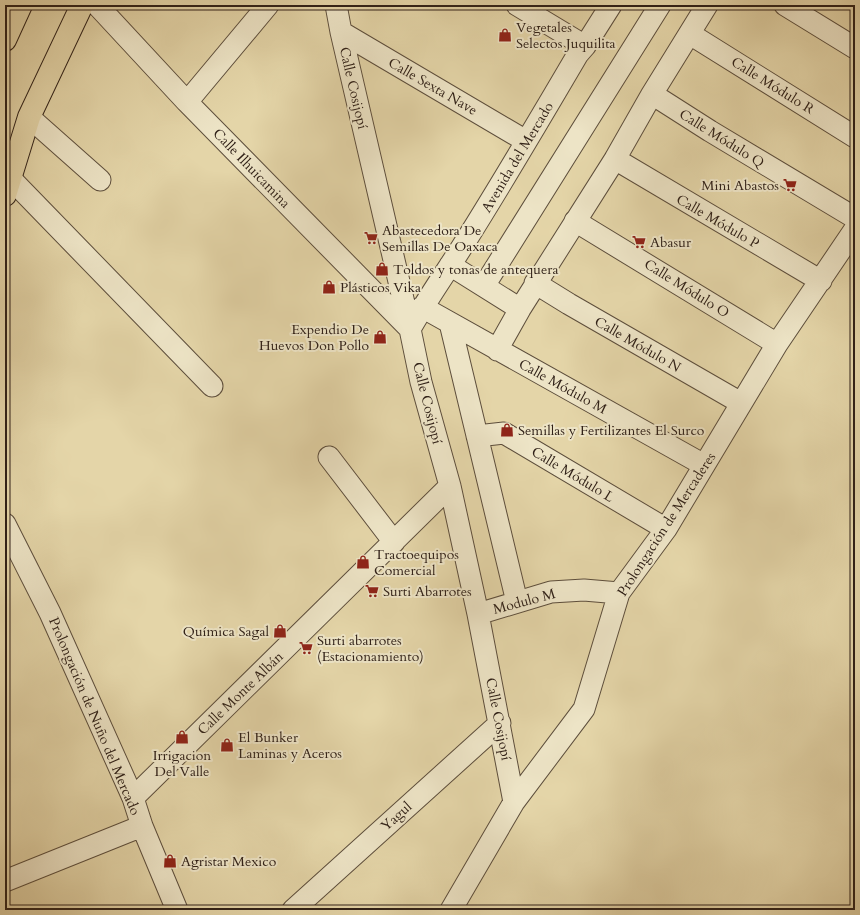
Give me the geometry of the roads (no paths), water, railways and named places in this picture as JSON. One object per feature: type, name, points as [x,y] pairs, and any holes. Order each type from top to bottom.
[{"type":"main road","points":[[5,40],[21,5]]},
{"type":"main road","points":[[8,187],[29,117],[82,5]]},
{"type":"street","name":"Calle Ilhuicamina","points":[[97,5],[187,102],[410,329]]},
{"type":"street","points":[[187,102],[268,5]]},
{"type":"street","points":[[516,5],[585,46]]},
{"type":"street","name":"Avenida del Mercado","points":[[410,329],[422,307],[450,265],[542,116],[578,54],[585,46],[611,5]]},
{"type":"street","points":[[484,286],[660,5]]},
{"type":"street","points":[[497,350],[535,284],[615,159],[652,94],[707,5]]},
{"type":"street","points":[[785,5],[855,48]]},
{"type":"street","name":"Calle Cosijopí","points":[[337,6],[341,32],[421,382],[450,486],[478,614],[514,802]]},
{"type":"street","name":"Calle Sexta Nave","points":[[341,32],[526,141]]},
{"type":"street","name":"Calle Módulo R","points":[[690,34],[855,137]]},
{"type":"street","name":"Calle Módulo Q","points":[[652,94],[710,131],[855,218]]},
{"type":"street","points":[[29,117],[100,180]]},
{"type":"street","name":"Calle Módulo P","points":[[615,159],[821,281]]},
{"type":"street","points":[[8,187],[212,386]]},
{"type":"street","name":"Calle Módulo O","points":[[576,221],[777,344]]},
{"type":"street","name":"Prolongación de Mercaderes","points":[[451,910],[514,802],[584,709],[619,593],[666,529],[777,344],[855,229]]},
{"type":"street","points":[[450,265],[520,309]]},
{"type":"street","name":"Calle Módulo N","points":[[535,284],[741,403]]},
{"type":"street","name":"Calle Módulo M","points":[[422,307],[704,465]]},
{"type":"street","points":[[450,323],[517,602]]},
{"type":"street","name":"Calle Módulo L","points":[[477,436],[504,433],[666,529]]},
{"type":"street","points":[[329,457],[394,542]]},
{"type":"street","name":"Calle Monte Albán","points":[[133,798],[450,486]]},
{"type":"street","name":"Prolongación de Nuño del Mercado","points":[[5,524],[50,613],[133,798],[142,826],[177,910]]},
{"type":"street","name":"Modulo M","points":[[478,614],[551,592],[584,590],[619,593]]},
{"type":"street","name":"Yagul","points":[[293,910],[500,723]]},
{"type":"street","points":[[5,881],[142,826]]},
{"type":"place","name":"Vegetales Selectos Juquilita","points":[[505,35]]},
{"type":"place","name":"Mini Abastos","points":[[790,185]]},
{"type":"place","name":"Abastecedora De Semillas De Oaxaca","points":[[371,238]]},
{"type":"place","name":"Abasur","points":[[639,242]]},
{"type":"place","name":"Toldos y tonas de antequera","points":[[382,269]]},
{"type":"place","name":"Plásticos Vika","points":[[329,287]]},
{"type":"place","name":"Expendio De Huevos Don Pollo","points":[[380,337]]},
{"type":"place","name":"Semillas y Fertilizantes El Surco","points":[[507,430]]},
{"type":"place","name":"Tractoequipos Comercial","points":[[363,562]]},
{"type":"place","name":"Surti Abarrotes","points":[[372,591]]},
{"type":"place","name":"Química Sagal","points":[[280,631]]},
{"type":"place","name":"Surti abarrotes (Estacionamiento)","points":[[306,648]]},
{"type":"place","name":"Irrigacion Del Valle","points":[[182,737]]},
{"type":"place","name":"El Bunker Laminas y Aceros","points":[[227,745]]},
{"type":"place","name":"Agristar Mexico","points":[[170,861]]}]
